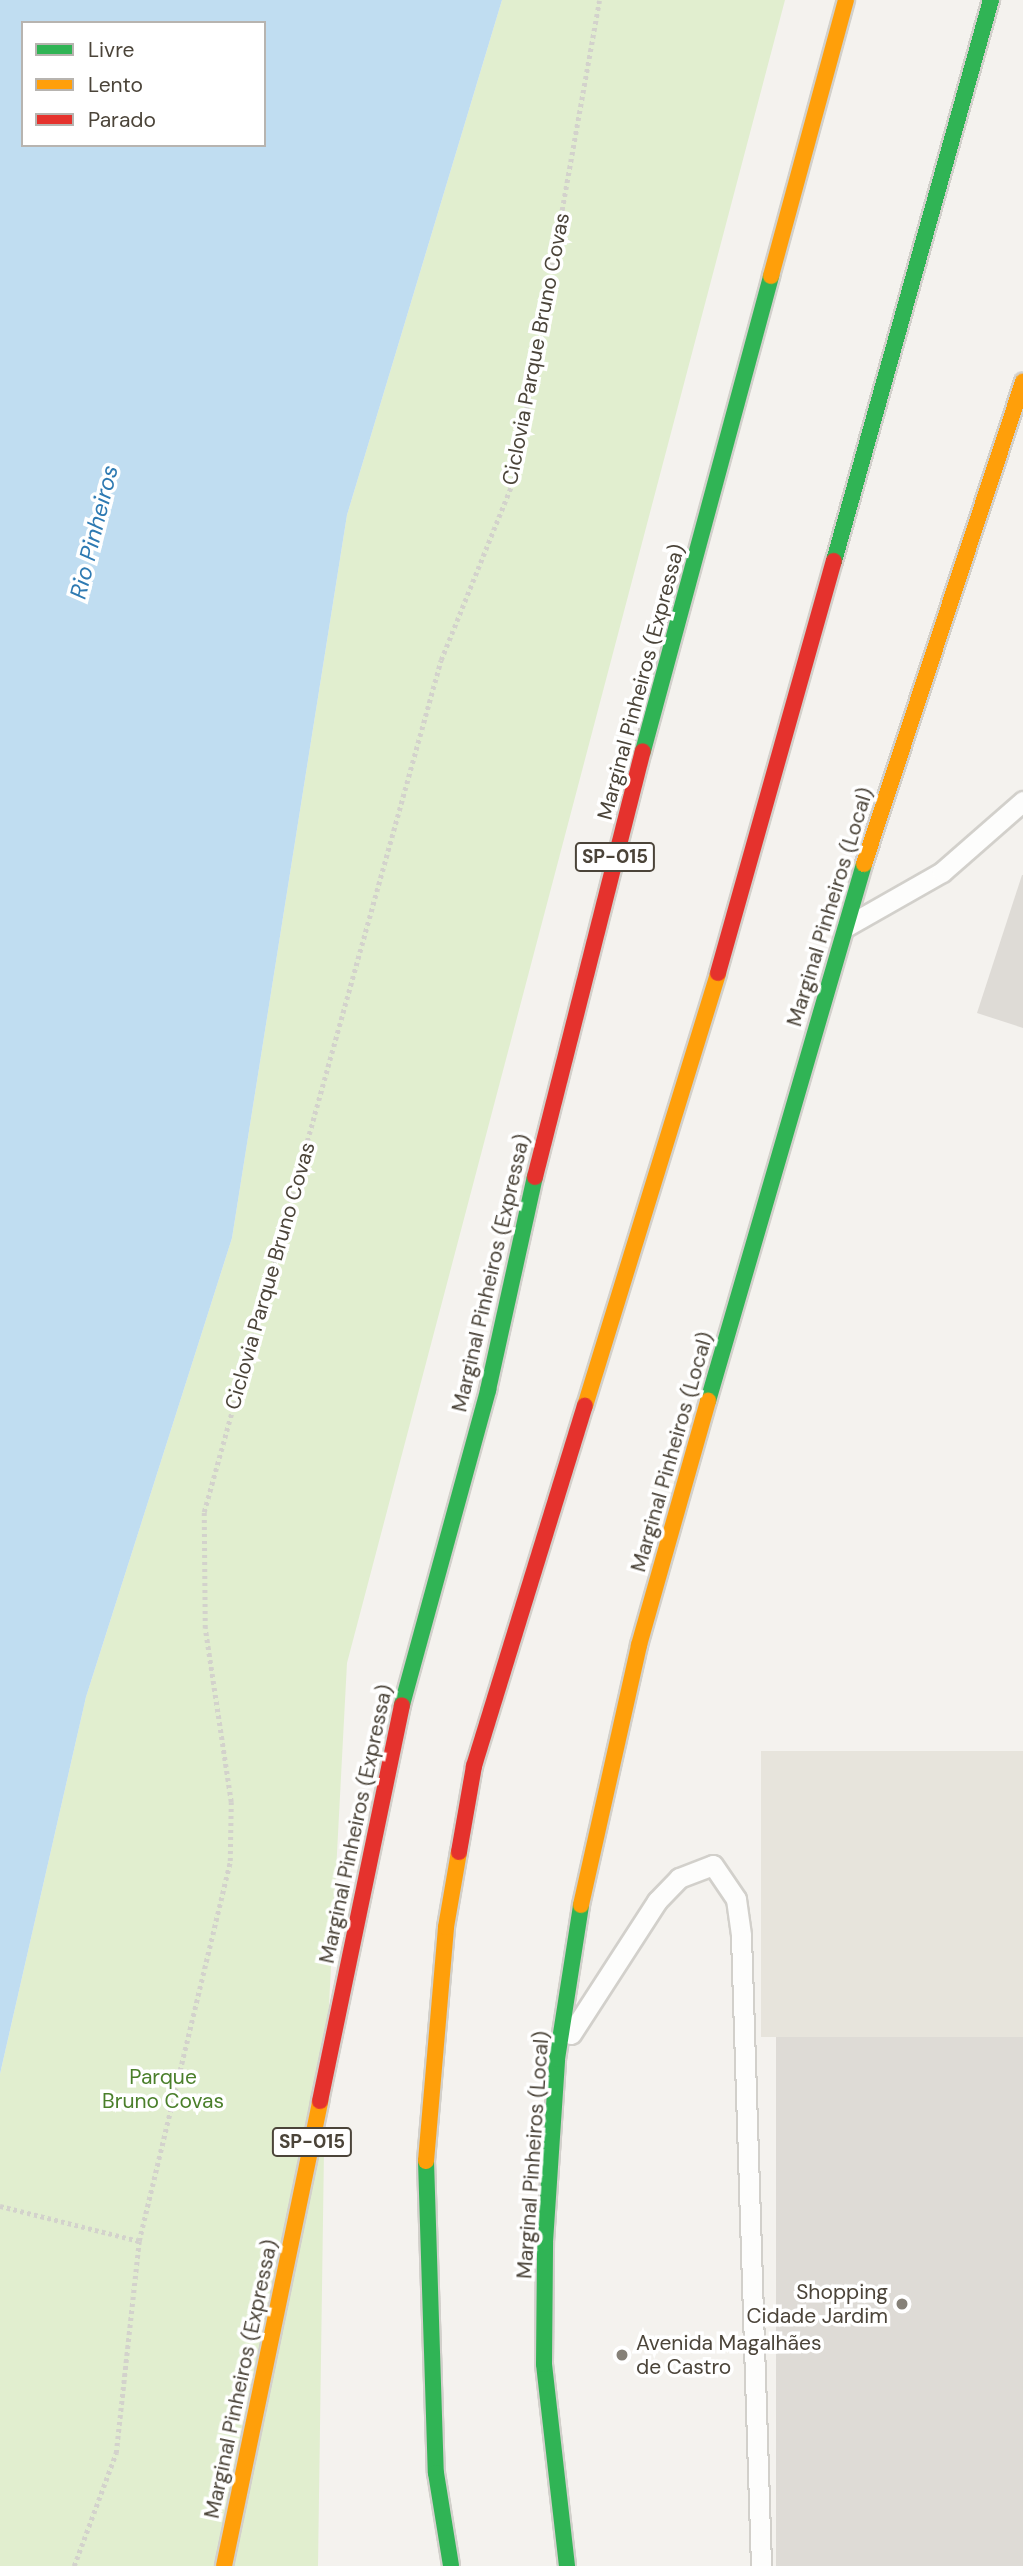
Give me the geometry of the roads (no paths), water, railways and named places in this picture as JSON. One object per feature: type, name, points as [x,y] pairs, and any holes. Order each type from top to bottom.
[{"type":"highway","name":"Marginal Pinheiros (Expressa)","points":[[223,2566],[399,1717],[488,1390],[564,1043],[846,0]]},
{"type":"highway","points":[[451,2566],[436,2473],[424,2188],[446,1927],[474,1766],[728,942],[991,0]]},
{"type":"highway","name":"Marginal Pinheiros (Local)","points":[[567,2566],[544,2364],[556,2059],[592,1837],[639,1645],[843,928],[1023,382]]},
{"type":"lane","points":[[843,928],[942,872],[1023,801]]},
{"type":"lane","points":[[556,2059],[657,1901],[679,1878],[713,1865],[736,1899],[741,1936],[761,2566]]},
{"type":"water","name":"Rio Pinheiros","points":[[0,0],[502,0],[347,515],[232,1238],[86,1697],[0,2074]]},
{"type":"place","name":"Shopping Cidade Jardim","points":[[902,2304]]},
{"type":"place","name":"Avenida Magalhães de Castro","points":[[622,2355]]},
{"type":"park label","name":"Parque Bruno Covas","points":[[163,2089]]}]
